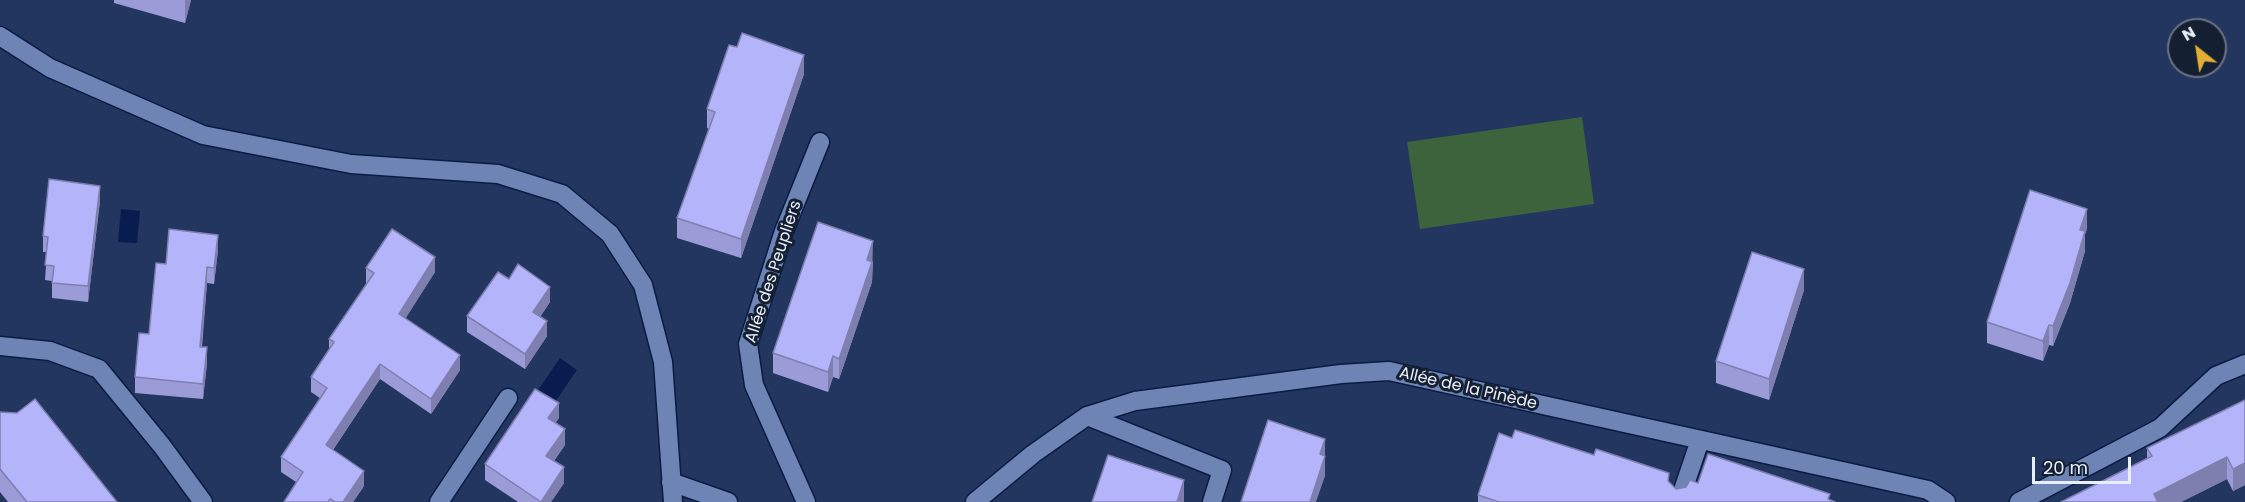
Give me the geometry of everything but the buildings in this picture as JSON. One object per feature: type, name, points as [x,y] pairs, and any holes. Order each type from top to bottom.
[{"type":"street","points":[[0,36],[51,68],[203,135],[351,164],[498,174],[562,194],[610,234],[642,285],[663,362],[673,502]]},
{"type":"street","name":"Allée des Peupliers","points":[[806,502],[754,385],[748,344],[784,231],[820,142]]},
{"type":"street","points":[[0,346],[50,351],[99,369],[162,446],[203,502]]},
{"type":"street","points":[[2019,502],[2160,428],[2216,376],[2245,364]]},
{"type":"street","name":"Allée de la Pinède","points":[[975,502],[1033,454],[1087,416],[1135,401],[1341,374],[1389,371],[1928,490],[1946,502]]},
{"type":"street","points":[[439,502],[508,398]]},
{"type":"street","points":[[1087,416],[1222,470],[1212,502]]},
{"type":"street","points":[[1679,502],[1700,440]]},
{"type":"street","points":[[671,482],[728,502]]},
{"type":"green space","points":[[1582,117],[1594,204],[1420,229],[1407,142]]},
{"type":"water","points":[[121,209],[140,211],[137,243],[118,242]]},
{"type":"water","points":[[560,358],[577,370],[553,405],[536,393]]}]
